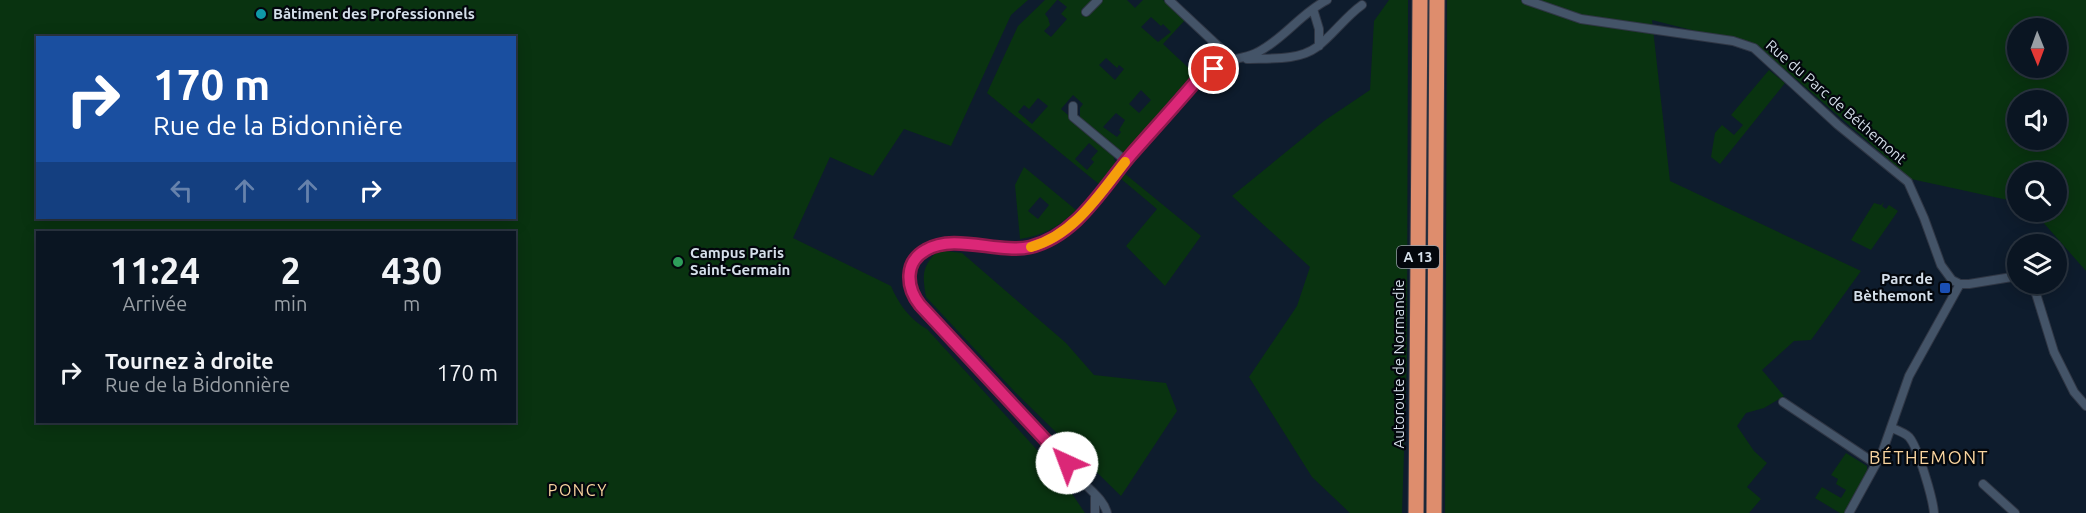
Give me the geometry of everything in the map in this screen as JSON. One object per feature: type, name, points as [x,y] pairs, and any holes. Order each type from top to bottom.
[{"type":"highway","name":"Autoroute de Normandie","points":[[1416,513],[1420,0]]},
{"type":"highway","name":"A 13","points":[[1434,513],[1437,0]]},
{"type":"street","points":[[1086,12],[1098,0]]},
{"type":"street","points":[[1169,0],[1237,59],[1293,57],[1305,53],[1319,46],[1362,5]]},
{"type":"street","points":[[1107,513],[1101,501],[913,296],[909,287],[909,272],[924,250],[933,246],[952,244],[1018,248],[1042,243],[1065,230],[1078,219],[1197,80],[1237,59],[1259,52],[1276,41],[1312,9],[1327,0]]},
{"type":"street","name":"Rue du Parc de Béthemont","points":[[1526,0],[1581,19],[1733,41],[1754,48],[1838,125],[1908,182],[1941,265],[1952,280],[1960,284]]},
{"type":"street","points":[[1312,9],[1319,28],[1319,46]]},
{"type":"street","points":[[1073,106],[1073,117],[1126,161]]},
{"type":"street","points":[[1849,513],[1876,464],[1892,428],[1909,376],[1960,284],[2007,278]]},
{"type":"street","points":[[2036,294],[2054,352],[2074,392],[2086,406]]},
{"type":"street","points":[[1783,402],[1876,464]]},
{"type":"street","points":[[1892,428],[1909,437],[1934,502],[1934,513]]},
{"type":"street","points":[[1983,484],[2015,513]]},
{"type":"street","points":[[1095,496],[1095,513]]},
{"type":"green space","name":"Campus Paris Saint-Germain","points":[[0,0],[1028,0],[1011,15],[951,146],[904,129],[873,176],[830,157],[793,238],[891,286],[897,299],[910,316],[927,329],[1058,473],[1085,513],[0,513]]},
{"type":"green space","points":[[1045,0],[1057,0],[1045,14],[1050,25],[1044,31],[1051,37],[1067,19],[1061,14],[1067,7],[1058,0],[1094,0],[1086,8],[1082,8],[1082,16],[1090,16],[1090,12],[1102,0],[1127,0],[1135,8],[1143,0],[1163,0],[1185,20],[1163,44],[1196,75],[1125,155],[1080,118],[1080,108],[1083,104],[1073,95],[1061,109],[1114,154],[1114,160],[1118,163],[1100,185],[987,93],[1018,26]],"holes":[[[1151,17],[1171,32],[1158,42],[1141,27]],[[1106,58],[1117,68],[1119,65],[1124,69],[1115,80],[1099,65]],[[1141,90],[1151,100],[1139,113],[1129,104]],[[1038,98],[1048,106],[1032,124],[1018,112],[1024,105],[1029,109]],[[1116,113],[1125,120],[1117,137],[1103,127]],[[1089,143],[1098,151],[1091,159],[1094,162],[1087,170],[1075,159]]]},
{"type":"green space","points":[[1389,0],[1408,0],[1407,358],[1402,513],[1350,513],[1312,477],[1249,377],[1297,306],[1310,267],[1232,196],[1324,121],[1370,90],[1374,21]]},
{"type":"green space","points":[[1447,0],[2086,0],[2086,271],[2067,249],[2067,234],[2053,234],[2043,222],[2067,222],[2067,162],[2007,162],[2007,200],[1911,179],[1759,47],[1652,20],[1670,181],[1861,271],[1811,340],[1794,341],[1762,370],[1784,396],[1764,408],[1746,413],[1737,426],[1754,451],[1767,463],[1747,487],[1761,499],[1749,513],[1445,513]]},
{"type":"green space","points":[[1769,70],[1785,83],[1720,164],[1711,157],[1715,133],[1722,125],[1734,135],[1743,125],[1731,115]]},
{"type":"green space","points":[[1024,167],[1076,210],[1064,221],[1050,229],[1020,239],[1015,185]],"holes":[[[1040,197],[1049,205],[1038,219],[1028,211]]]},
{"type":"green space","points":[[1124,173],[1201,236],[1165,286],[1126,246],[1157,209],[1120,178]]},
{"type":"green space","points":[[1884,202],[1882,206],[1886,209],[1889,205],[1898,211],[1871,250],[1851,240],[1874,203],[1881,205]]},
{"type":"green space","points":[[938,250],[962,253],[1066,343],[1094,375],[1166,383],[1177,411],[1121,496],[1015,392],[926,297],[924,271]]},
{"type":"green space","points":[[1846,453],[1867,466],[1867,473],[1845,513],[1840,513],[1815,498],[1822,487],[1841,498],[1846,490],[1836,484],[1838,479],[1831,475]]},
{"type":"slow traffic","points":[[1031,247],[1065,230],[1078,219],[1125,162]]},
{"type":"place","name":"Bâtiment des Professionnels","points":[[261,14]]},
{"type":"place","name":"Campus Paris Saint-Germain","points":[[678,262]]},
{"type":"place","name":"Parc de Bèthemont","points":[[1945,288]]},
{"type":"district","name":"BÉTHEMONT","points":[[1929,458]]},
{"type":"district","name":"PONCY","points":[[578,490]]},
{"type":"route","points":[[1067,463],[920,305],[909,287],[908,278],[911,266],[924,250],[933,246],[952,244],[1028,248],[1065,230],[1089,207],[1197,80],[1214,69]]}]
